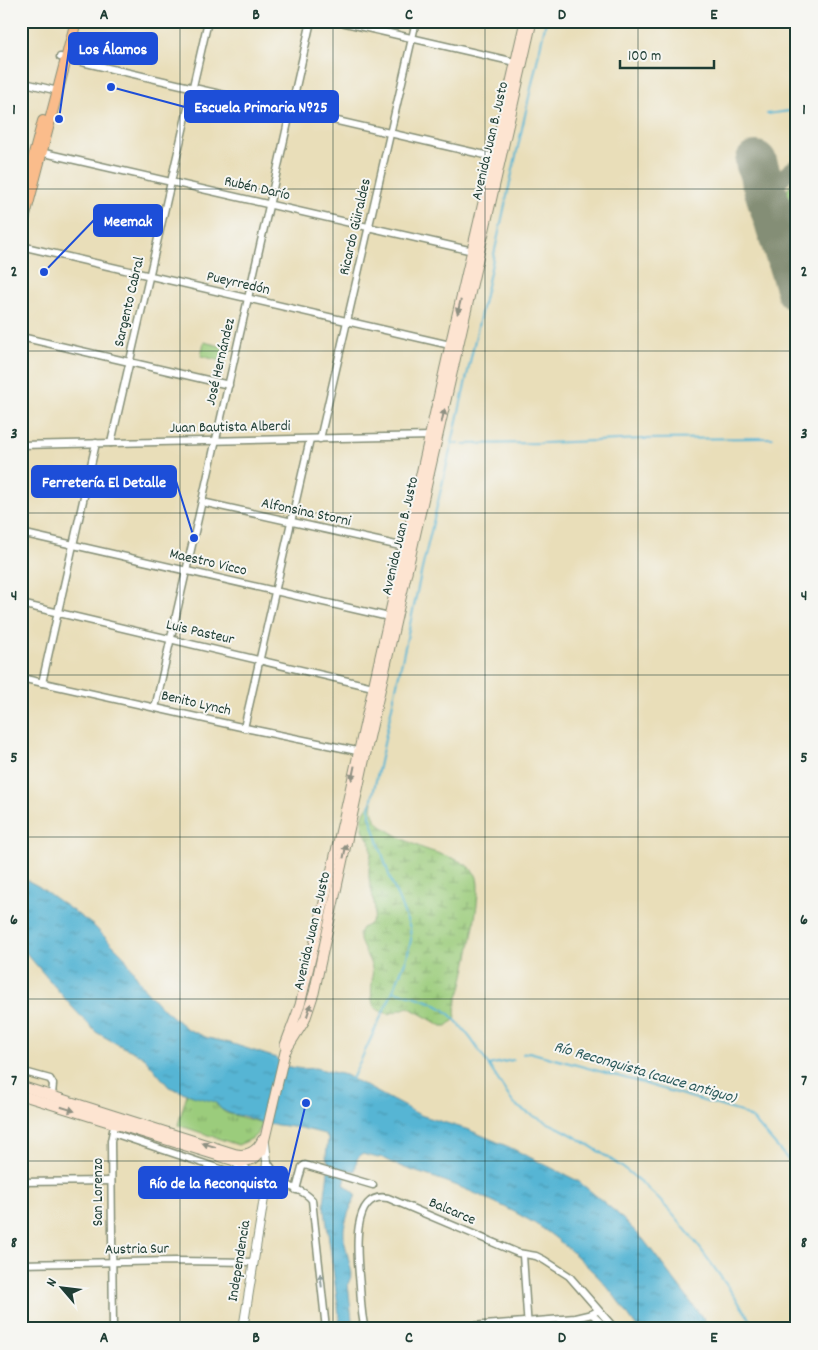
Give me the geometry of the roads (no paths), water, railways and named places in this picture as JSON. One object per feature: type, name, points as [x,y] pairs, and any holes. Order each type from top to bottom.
[{"type":"main road","points":[[63,58],[70,21]]},
{"type":"main road","points":[[21,231],[54,90],[76,21]]},
{"type":"main road","name":"Avenida Juan B. Justo","points":[[265,1136],[283,1052],[305,1020],[312,1000],[362,752],[497,158],[515,62],[525,21]]},
{"type":"main road","name":"Avenida Juan B. Justo","points":[[362,752],[373,686],[405,547],[434,436],[450,345],[472,251],[532,21]]},
{"type":"main road","points":[[21,205],[39,151]]},
{"type":"main road","points":[[21,1086],[52,1095],[114,1124],[239,1154],[250,1152],[258,1147],[265,1136]]},
{"type":"main road","points":[[21,1094],[233,1161],[247,1163],[254,1159],[262,1151],[265,1136]]},
{"type":"street","name":"Sargento Cabral","points":[[111,442],[208,21]]},
{"type":"street","name":"José Hernández","points":[[155,708],[311,21]]},
{"type":"street","points":[[336,21],[515,62]]},
{"type":"street","name":"Ricardo Güiraldes","points":[[320,439],[416,21]]},
{"type":"street","points":[[63,58],[497,158]]},
{"type":"street","points":[[21,82],[54,90]]},
{"type":"street","name":"Rubén Darío","points":[[39,151],[472,251]]},
{"type":"street","name":"Pueyrredón","points":[[21,246],[450,345]]},
{"type":"street","points":[[21,337],[229,385]]},
{"type":"street","name":"Juan Bautista Alberdi","points":[[21,444],[434,436]]},
{"type":"street","points":[[244,728],[310,439]]},
{"type":"street","points":[[42,683],[96,443]]},
{"type":"street","name":"Alfonsina Storni","points":[[202,502],[405,547]]},
{"type":"street","name":"Maestro Vicco","points":[[21,533],[389,617]]},
{"type":"street","name":"Luis Pasteur","points":[[21,604],[373,686]]},
{"type":"street","name":"Benito Lynch","points":[[21,678],[244,728],[362,752]]},
{"type":"street","points":[[21,1071],[50,1079],[53,1084],[52,1095]]},
{"type":"street","points":[[114,1124],[241,1176]]},
{"type":"street","name":"San Lorenzo","points":[[113,1329],[111,1141],[114,1124]]},
{"type":"street","name":"Independencia","points":[[243,1329],[252,1262],[264,1198],[267,1161],[265,1136]]},
{"type":"street","points":[[233,1161],[253,1175],[258,1181],[264,1198]]},
{"type":"street","points":[[267,1161],[279,1178],[296,1190],[308,1195],[314,1206],[326,1329]]},
{"type":"street","points":[[296,1190],[302,1167],[305,1165],[373,1185]]},
{"type":"street","points":[[21,1182],[112,1181]]},
{"type":"street","name":"Balcarce","points":[[365,1329],[357,1246],[361,1217],[366,1205],[372,1199],[382,1197],[523,1255],[536,1256],[544,1260],[569,1276],[580,1288],[595,1312]]},
{"type":"street","points":[[523,1255],[528,1326]]},
{"type":"street","name":"Austria Sur","points":[[21,1264],[252,1262]]},
{"type":"street","points":[[434,1329],[528,1326],[575,1318],[595,1312]]},
{"type":"street","points":[[595,1312],[606,1329]]},
{"type":"street","points":[[595,1312],[614,1329]]},
{"type":"water","points":[[21,877],[38,886],[94,926],[123,955],[144,988],[159,1005],[187,1029],[208,1038],[276,1058],[285,1066],[302,1069],[315,1068],[345,1075],[420,1115],[469,1130],[509,1147],[578,1181],[617,1213],[643,1239],[711,1329],[638,1329],[616,1298],[597,1276],[564,1244],[534,1223],[495,1202],[455,1185],[389,1162],[381,1157],[362,1154],[357,1159],[355,1171],[348,1170],[344,1184],[356,1195],[344,1228],[344,1239],[352,1274],[348,1284],[353,1329],[341,1329],[324,1203],[329,1164],[326,1157],[328,1138],[325,1134],[301,1128],[263,1123],[244,1116],[231,1114],[221,1109],[215,1102],[169,1087],[143,1056],[96,1032],[21,947]]},
{"type":"waterway","points":[[352,1079],[393,991],[407,957],[411,940],[410,928],[390,878],[370,816],[370,808],[546,21]]},
{"type":"waterway","points":[[767,114],[797,110]]},
{"type":"waterway","points":[[463,444],[643,439],[773,438]]},
{"type":"waterway","points":[[452,443],[458,444]]},
{"type":"waterway","points":[[393,991],[425,1000],[443,1009],[472,1041],[514,1104],[588,1144],[646,1186],[664,1204],[697,1244],[757,1329]]},
{"type":"waterway","name":"Río Reconquista (cauce antiguo)","points":[[523,1054],[529,1052],[741,1112],[758,1125],[797,1170]]},
{"type":"waterway","points":[[488,1065],[513,1060]]},
{"type":"place","name":"Escuela Primaria Nº25","points":[[111,87]]},
{"type":"place","name":"Los Álamos","points":[[59,119]]},
{"type":"place","name":"Meemak","points":[[44,272]]},
{"type":"place","name":"Ferretería El Detalle","points":[[194,538]]},
{"type":"place","name":"Río de la Reconquista","points":[[306,1103]]}]
